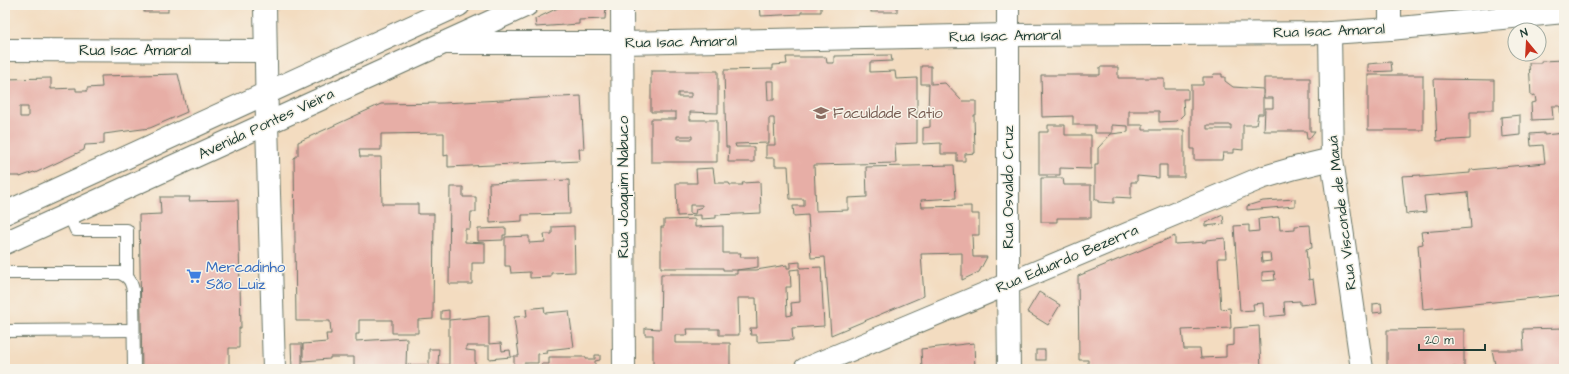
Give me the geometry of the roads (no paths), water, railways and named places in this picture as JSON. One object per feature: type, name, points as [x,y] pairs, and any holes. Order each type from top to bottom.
[{"type":"street","points":[[265,5],[266,94],[274,369]]},
{"type":"street","name":"Avenida Pontes Vieira","points":[[5,214],[458,5]]},
{"type":"street","name":"Avenida Pontes Vieira","points":[[5,243],[527,5]]},
{"type":"street","name":"Rua Joaquim Nabuco","points":[[622,5],[624,369]]},
{"type":"street","name":"Rua Osvaldo Cruz","points":[[1008,5],[1009,369]]},
{"type":"street","points":[[1390,5],[1390,29]]},
{"type":"street","name":"Rua Isac Amaral","points":[[444,43],[622,43],[1008,35],[1330,33],[1390,29],[1564,12]]},
{"type":"street","name":"Rua Visconde de Mauá","points":[[1330,33],[1332,159],[1362,369]]},
{"type":"street","name":"Rua Isac Amaral","points":[[5,50],[265,51]]},
{"type":"street","name":"Rua Eduardo Bezerra","points":[[805,369],[1261,178],[1332,159]]},
{"type":"lane","points":[[69,214],[76,230],[127,230],[127,276]]},
{"type":"lane","points":[[5,273],[120,273],[127,276],[131,281],[133,290],[134,369]]},
{"type":"lane","points":[[5,331],[133,330]]},
{"type":"place","name":"Faculdade Ratio","points":[[821,113]]},
{"type":"place","name":"Mercadinho São Luiz","points":[[194,276]]}]
